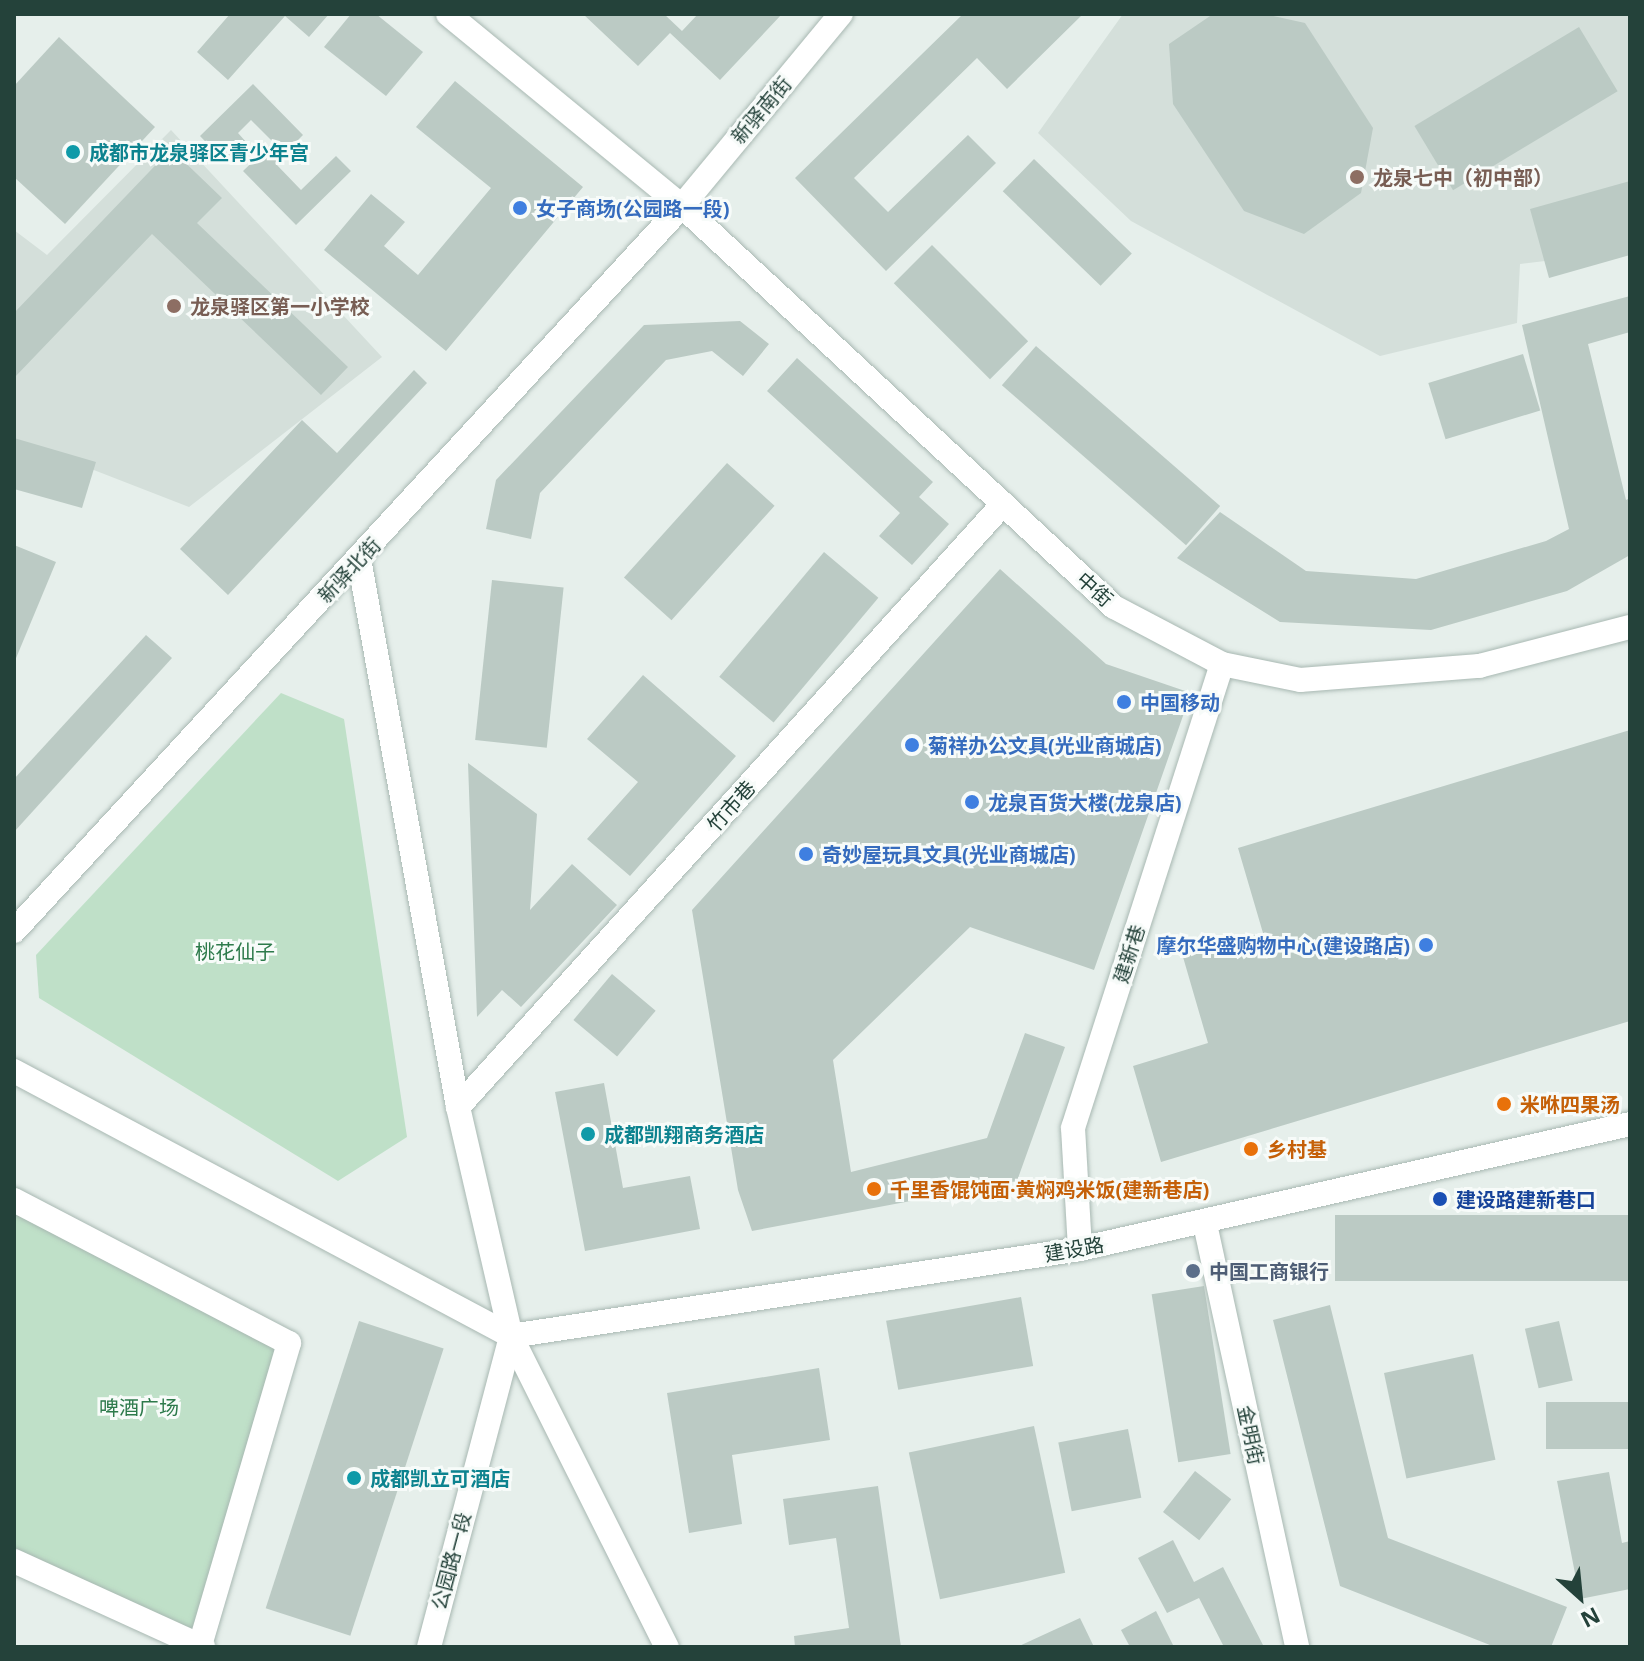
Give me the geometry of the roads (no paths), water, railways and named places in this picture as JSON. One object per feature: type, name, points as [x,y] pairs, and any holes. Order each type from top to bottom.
[{"type":"street","name":"中街","points":[[448,14],[682,206],[1114,607],[1222,664],[1300,680],[1479,666],[1630,627]]},
{"type":"street","name":"新驿南街","points":[[682,206],[841,14]]},
{"type":"street","name":"新驿北街","points":[[14,931],[682,206]]},
{"type":"street","name":"竹市巷","points":[[458,1107],[1003,504]]},
{"type":"street","points":[[359,559],[458,1107],[511,1336],[667,1647]]},
{"type":"street","name":"建新巷","points":[[1080,1249],[1073,1128],[1222,664]]},
{"type":"street","points":[[14,1071],[511,1336]]},
{"type":"street","name":"建设路","points":[[511,1336],[1080,1249],[1205,1224],[1630,1124]]},
{"type":"street","points":[[14,1200],[289,1343],[201,1646],[14,1561]]},
{"type":"street","name":"金明街","points":[[1205,1224],[1297,1647]]},
{"type":"street","name":"公园路一段","points":[[429,1647],[511,1336]]},
{"type":"place","name":"成都市龙泉驿区青少年宫","points":[[73,152]]},
{"type":"place","name":"龙泉七中（初中部）","points":[[1357,177]]},
{"type":"place","name":"女子商场(公园路一段)","points":[[520,208]]},
{"type":"place","name":"龙泉驿区第一小学校","points":[[174,306]]},
{"type":"place","name":"中国移动","points":[[1124,702]]},
{"type":"place","name":"菊祥办公文具(光业商城店)","points":[[912,745]]},
{"type":"place","name":"龙泉百货大楼(龙泉店)","points":[[972,802]]},
{"type":"place","name":"奇妙屋玩具文具(光业商城店)","points":[[806,854]]},
{"type":"place","name":"摩尔华盛购物中心(建设路店)","points":[[1426,945]]},
{"type":"place","name":"米咻四果汤","points":[[1504,1104]]},
{"type":"place","name":"成都凯翔商务酒店","points":[[588,1134]]},
{"type":"place","name":"乡村基","points":[[1251,1149]]},
{"type":"place","name":"千里香馄饨面·黄焖鸡米饭(建新巷店)","points":[[874,1189]]},
{"type":"place","name":"建设路建新巷口","points":[[1440,1199]]},
{"type":"place","name":"中国工商银行","points":[[1193,1271]]},
{"type":"place","name":"成都凯立可酒店","points":[[354,1478]]},
{"type":"park label","name":"桃花仙子","points":[[235,951]]},
{"type":"park label","name":"啤酒广场","points":[[139,1407]]}]
